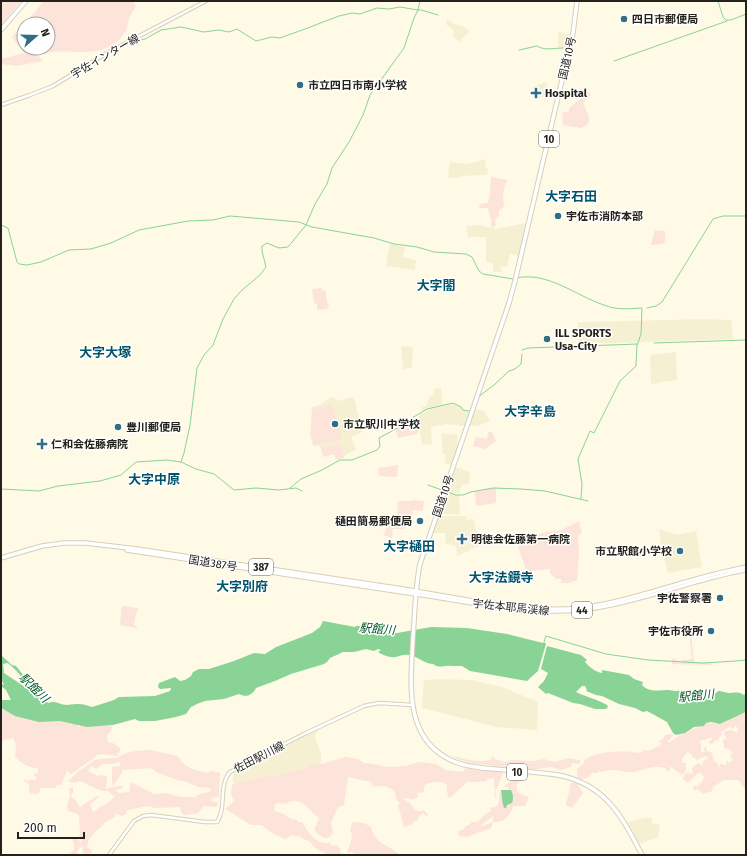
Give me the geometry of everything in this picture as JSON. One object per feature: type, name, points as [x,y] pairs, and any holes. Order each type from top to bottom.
[{"type":"highway","points":[[1,30],[26,1]]},
{"type":"highway","name":"国道10号","points":[[577,1],[574,31],[516,278],[509,303],[419,568],[416,593],[411,680],[413,705],[417,723],[425,738],[436,750],[452,760],[472,767],[562,776],[580,782],[597,791],[606,798],[619,813],[642,855]]},
{"type":"highway","name":"国道387号","points":[[1,558],[29,549],[48,545],[76,543],[106,545],[416,593]]},
{"type":"main road","name":"宇佐インター線","points":[[1,105],[52,86],[107,53],[206,1]]},
{"type":"main road","name":"宇佐本耶馬渓線","points":[[416,593],[526,608],[565,609],[613,602],[712,575],[746,569]]},
{"type":"main road","name":"佐田駅川線","points":[[109,855],[132,822],[143,816],[153,815],[205,822],[217,822],[222,809],[225,780],[228,775],[233,770],[279,747],[369,704],[382,703],[413,705]]},
{"type":"shaded area","points":[[1,1],[21,1],[1,26]]},
{"type":"shaded area","points":[[43,1],[133,1],[136,6],[130,16],[125,32],[116,42],[107,48],[96,51],[56,51],[56,16],[31,16]]},
{"type":"shaded area","points":[[447,19],[470,31],[459,42],[453,37],[454,31],[446,24]]},
{"type":"shaded area","points":[[558,32],[571,35],[567,49],[558,47]]},
{"type":"shaded area","points":[[16,33],[16,42],[12,37]]},
{"type":"shaded area","points":[[16,55],[39,56],[43,61],[16,66],[1,64],[1,59]]},
{"type":"shaded area","points":[[546,82],[551,93],[535,99],[532,87]]},
{"type":"shaded area","points":[[589,92],[591,95],[583,102],[590,120],[587,125],[581,128],[563,125],[562,113],[569,111],[569,108]]},
{"type":"shaded area","points":[[486,159],[485,167],[488,168],[487,175],[460,176],[460,178],[448,177],[450,162],[467,164]]},
{"type":"shaded area","points":[[491,177],[507,180],[503,197],[505,206],[499,211],[499,216],[495,219],[496,225],[493,228],[491,228],[488,208],[479,207],[480,204],[488,203]]},
{"type":"shaded area","points":[[526,223],[519,256],[510,254],[507,267],[501,266],[501,272],[493,272],[493,263],[486,262],[486,237],[468,237],[466,226],[478,225],[496,229]]},
{"type":"shaded area","points":[[655,230],[665,231],[665,242],[663,244],[651,245]]},
{"type":"shaded area","points":[[390,244],[405,247],[403,257],[416,260],[415,270],[386,266]]},
{"type":"shaded area","points":[[321,288],[326,292],[327,302],[329,305],[327,309],[317,310],[317,304],[314,303],[312,289]]},
{"type":"shaded area","points":[[705,319],[731,320],[733,339],[578,344],[578,323],[583,322]]},
{"type":"shaded area","points":[[401,346],[413,347],[412,367],[403,370]]},
{"type":"shaded area","points":[[676,352],[677,380],[651,384],[650,355]]},
{"type":"shaded area","points":[[441,388],[442,405],[434,406],[434,408],[453,404],[460,407],[464,411],[470,411],[465,426],[446,424],[431,427],[432,444],[422,445],[417,417],[432,408],[427,408],[422,412],[422,407],[426,406],[430,396],[434,395],[434,389]]},
{"type":"shaded area","name":"市立駅川中学校","points":[[331,397],[335,398],[337,401],[354,398],[362,430],[362,432],[351,437],[356,450],[337,460],[333,454],[324,457],[319,445],[313,446],[310,435],[312,407],[319,405]]},
{"type":"shaded area","points":[[332,405],[342,440],[314,445],[311,434],[312,410]]},
{"type":"shaded area","points":[[474,410],[483,410],[490,421],[477,426],[469,425]]},
{"type":"shaded area","points":[[415,417],[418,432],[417,434],[398,438],[396,430]]},
{"type":"shaded area","points":[[488,432],[492,432],[496,441],[485,449],[473,446],[476,437],[487,439]]},
{"type":"shaded area","points":[[441,433],[458,435],[457,443],[459,443],[451,465],[445,463],[446,454],[443,454]]},
{"type":"shaded area","points":[[339,444],[344,457],[337,460],[334,454],[324,457],[321,448]]},
{"type":"shaded area","points":[[398,465],[397,477],[379,476],[378,468]]},
{"type":"shaded area","points":[[456,467],[470,472],[469,484],[462,485],[459,493],[454,493],[447,490],[454,468]]},
{"type":"shaded area","points":[[496,488],[496,503],[476,506],[475,491]]},
{"type":"shaded area","points":[[446,492],[459,495],[460,515],[439,514]]},
{"type":"shaded area","points":[[398,501],[424,501],[423,511],[413,510],[412,517],[398,515],[398,522],[405,522],[405,529],[393,529],[392,538],[383,535],[386,530],[384,517],[397,517]]},
{"type":"shaded area","name":"明徳会佐藤第一病院","points":[[439,516],[466,516],[466,520],[474,519],[479,546],[457,556],[456,546],[446,544],[445,533],[432,533]]},
{"type":"shaded area","points":[[579,521],[582,533],[578,535],[579,554],[577,580],[568,583],[561,583],[561,579],[557,579],[550,573],[550,569],[527,573],[517,539],[529,538],[545,532],[561,530]]},
{"type":"shaded area","name":"市立駅館小学校","points":[[659,529],[677,535],[696,531],[702,567],[668,573],[662,552]]},
{"type":"shaded area","points":[[122,606],[138,608],[134,626],[137,626],[137,628],[120,625]]},
{"type":"shaded area","points":[[688,622],[690,622],[694,663],[710,663],[713,665],[672,664],[672,662],[675,662],[672,661],[673,658],[681,663],[682,660],[692,659]]},
{"type":"shaded area","points":[[424,680],[471,680],[502,687],[538,702],[537,730],[497,727],[422,708]]},
{"type":"shaded area","points":[[1,709],[28,717],[77,723],[78,727],[83,725],[112,726],[111,732],[107,735],[107,740],[120,748],[120,751],[117,756],[103,754],[96,755],[71,774],[67,771],[61,785],[57,785],[56,788],[40,788],[40,792],[37,794],[30,793],[29,784],[24,781],[25,779],[27,781],[31,779],[35,780],[36,778],[34,774],[38,772],[38,768],[32,768],[15,757],[16,745],[13,738],[1,741]]},
{"type":"shaded area","points":[[746,713],[746,791],[739,780],[724,780],[713,787],[712,791],[703,794],[698,789],[695,790],[693,788],[694,786],[699,786],[704,777],[699,772],[688,783],[683,779],[683,777],[686,772],[688,774],[693,774],[692,768],[698,763],[703,766],[702,762],[708,758],[706,756],[699,758],[698,762],[697,759],[693,758],[688,752],[681,759],[683,760],[682,763],[686,763],[686,770],[682,775],[671,767],[669,771],[667,771],[665,768],[656,767],[634,772],[614,770],[603,772],[599,771],[598,773],[592,773],[589,777],[580,780],[577,777],[577,770],[583,765],[585,760],[591,756],[607,752],[638,753],[643,752],[643,750],[649,751],[661,745],[659,741],[663,739],[665,735],[674,735],[668,741],[669,743],[678,736],[707,723],[720,724],[733,717]],"holes":[[[730,726],[733,729],[735,726],[737,727],[738,731],[736,732],[731,730],[724,732],[724,735],[727,738],[723,740],[724,748],[734,752],[730,756],[733,760],[728,763],[728,761],[726,762],[727,765],[720,764],[719,768],[718,764],[713,760],[714,758],[711,752],[707,751],[706,746],[704,749],[705,752],[701,752],[701,743],[699,741],[711,737],[712,740],[709,741],[709,744],[714,743],[716,740],[719,741],[718,739],[722,734],[721,732]]]},
{"type":"shaded area","points":[[317,729],[315,737],[321,753],[321,765],[248,784],[232,782],[235,770]]},
{"type":"shaded area","points":[[151,750],[177,756],[184,764],[195,770],[207,773],[211,771],[220,773],[219,797],[211,799],[213,802],[218,802],[217,807],[204,806],[198,813],[184,815],[182,814],[180,807],[156,808],[147,806],[128,810],[126,812],[127,814],[122,816],[116,814],[115,817],[105,822],[89,839],[87,847],[92,850],[92,853],[84,855],[82,846],[77,851],[78,855],[68,855],[74,849],[72,837],[82,843],[79,837],[80,832],[78,814],[68,811],[67,806],[70,795],[69,789],[73,787],[73,793],[71,795],[72,798],[75,799],[80,807],[99,795],[90,805],[93,812],[115,797],[108,791],[96,789],[80,781],[74,783],[68,781],[95,760],[116,758],[129,752]],"holes":[[[120,763],[120,766],[112,767],[112,786],[123,770],[151,768],[158,773],[177,780],[187,782],[198,787],[210,788],[211,791],[197,795],[196,797],[180,797],[166,793],[154,794],[133,783],[130,784],[129,792],[119,793],[115,790],[123,788],[122,786],[106,789],[107,777],[101,775],[98,776],[88,771],[91,766],[97,769],[102,764]]]},
{"type":"shaded area","points":[[450,755],[475,761],[490,760],[493,756],[496,760],[504,762],[511,760],[532,761],[544,759],[555,762],[569,758],[580,760],[581,762],[579,764],[572,763],[571,767],[560,770],[551,767],[531,770],[471,763],[457,759]]},
{"type":"shaded area","points":[[345,757],[358,759],[364,763],[386,767],[406,766],[420,762],[436,764],[446,770],[463,772],[466,767],[499,770],[503,774],[495,792],[495,799],[494,778],[487,779],[487,781],[467,782],[449,798],[447,785],[444,783],[434,782],[426,784],[424,786],[424,792],[417,793],[418,797],[413,800],[404,799],[416,810],[424,810],[428,815],[426,816],[423,813],[417,821],[404,827],[398,805],[400,803],[397,801],[394,791],[386,787],[373,787],[371,782],[348,777],[344,805],[338,807],[331,823],[333,832],[331,836],[327,838],[323,838],[314,830],[319,818],[306,805],[298,801],[289,802],[287,804],[275,804],[275,811],[284,814],[291,819],[297,820],[298,822],[302,822],[316,840],[329,843],[333,846],[336,845],[341,849],[340,852],[343,855],[325,855],[325,853],[315,848],[309,841],[301,837],[291,835],[286,839],[283,838],[262,825],[251,825],[225,809],[234,801],[231,795],[232,785],[236,782],[255,780],[265,776],[279,776],[281,774],[302,769],[313,764],[318,765]]},
{"type":"shaded area","points":[[511,773],[522,773],[525,775],[524,779],[516,786],[518,793],[529,797],[525,806],[513,806],[506,818],[493,822],[491,828],[467,837],[459,836],[458,831],[463,830],[472,822],[478,822],[484,815],[491,811],[489,807],[492,808],[497,806],[499,802],[500,789],[504,802],[503,806],[512,803],[514,798],[508,791],[509,788],[504,787],[512,781],[513,778]],"holes":[[[493,816],[493,822],[479,827]]]},
{"type":"shaded area","points":[[574,782],[577,783],[583,793],[572,808],[566,805],[566,803],[570,784]]},
{"type":"shaded area","points":[[652,818],[652,824],[660,824],[658,837],[639,844],[628,822]]},
{"type":"shaded area","points":[[352,822],[364,823],[371,827],[373,833],[379,841],[399,855],[357,855],[351,852],[348,853],[347,851],[351,843],[352,833],[350,832]]},
{"type":"water","name":"駅館川","points":[[323,621],[355,627],[377,626],[397,633],[431,627],[467,628],[507,634],[544,642],[546,644],[538,671],[527,681],[470,671],[462,666],[438,666],[409,655],[389,657],[378,652],[381,650],[378,649],[374,651],[366,649],[354,652],[343,652],[330,658],[324,664],[291,674],[256,688],[249,695],[244,696],[239,694],[224,699],[205,701],[191,707],[186,714],[155,721],[139,721],[135,719],[113,725],[87,727],[60,721],[39,722],[15,716],[1,708],[1,700],[11,700],[6,690],[1,686],[1,684],[4,685],[1,678],[1,655],[12,665],[16,666],[36,691],[46,697],[46,701],[48,703],[54,702],[64,705],[79,704],[92,707],[119,697],[155,696],[170,691],[171,688],[160,689],[158,687],[159,683],[175,677],[180,681],[185,680],[191,676],[193,672],[199,669],[209,669],[254,653],[265,654],[276,647],[312,633],[320,627]],"holes":[[[8,663],[22,678],[28,689],[4,673],[3,664]]]},
{"type":"water","name":"駅館川","points":[[547,646],[581,655],[587,660],[585,662],[588,666],[602,673],[602,670],[629,675],[634,679],[643,682],[642,685],[645,688],[651,690],[694,690],[716,693],[719,691],[744,695],[746,693],[746,712],[720,724],[711,722],[706,723],[704,726],[694,727],[685,733],[676,735],[673,733],[667,722],[647,711],[643,712],[586,691],[585,686],[582,686],[576,692],[603,703],[608,707],[606,709],[595,709],[573,703],[548,693],[546,694],[538,687],[544,681],[548,673],[541,669]]},
{"type":"water","points":[[501,790],[511,790],[513,795],[512,803],[507,805],[506,808],[503,806]]},
{"type":"waterway","points":[[139,40],[145,39],[161,30],[181,27],[204,32],[219,30],[229,32],[237,29],[256,41],[272,37],[280,38],[339,16],[352,13],[360,14],[377,8],[389,9],[400,7],[418,10],[420,1]]},
{"type":"waterway","points":[[718,1],[723,17],[726,20],[731,20],[746,14]]},
{"type":"waterway","points":[[181,462],[190,425],[197,368],[204,355],[213,345],[223,319],[234,299],[260,275],[266,267],[262,246],[267,243],[279,248],[288,247],[306,225],[315,204],[327,184],[332,168],[349,142],[363,115],[370,95],[404,48],[418,10],[438,15]]},
{"type":"waterway","points":[[614,61],[727,21]]},
{"type":"waterway","points":[[519,50],[537,46],[546,49],[563,48]]},
{"type":"waterway","points":[[1,225],[8,228],[17,262],[19,264],[27,265],[41,262],[69,250],[91,249],[111,243],[139,230],[188,221],[213,220],[230,216],[299,222],[312,227],[374,238],[394,244],[417,247],[434,252],[466,254],[472,257],[479,271],[483,274],[513,279]]},
{"type":"waterway","points":[[647,308],[656,306],[662,302],[713,219],[723,216],[746,216]]},
{"type":"waterway","points":[[516,278],[528,277],[551,281],[593,301],[613,308],[641,308]]},
{"type":"waterway","points":[[638,343],[641,334],[642,308]]},
{"type":"waterway","points":[[654,343],[746,340]]},
{"type":"waterway","points":[[581,499],[582,484],[578,459],[590,431],[594,433],[620,381],[636,366],[637,344]]},
{"type":"waterway","points":[[522,350],[528,348],[638,344]]},
{"type":"waterway","points":[[478,398],[509,371],[515,369],[521,364],[522,354]]},
{"type":"waterway","points":[[290,488],[301,479],[340,460],[352,460],[377,450],[380,446],[379,438],[407,423],[412,418],[427,409],[453,403],[461,407],[463,410],[470,411],[472,407]]},
{"type":"waterway","points":[[1,489],[39,491],[58,486],[100,481],[121,475],[136,462],[167,460],[181,462],[196,469],[214,474],[234,490],[256,488],[279,490],[296,488],[302,491]]},
{"type":"waterway","points":[[428,485],[456,495],[463,495],[493,488],[521,489],[545,491],[588,501]]},
{"type":"waterway","points":[[544,642],[546,636],[606,654],[648,660],[703,663],[746,660]]},
{"type":"place","name":"四日市郵便局","points":[[624,19]]},
{"type":"place","name":"市立四日市南小学校","points":[[300,85]]},
{"type":"place","name":"Hospital","points":[[536,93]]},
{"type":"place","name":"宇佐市消防本部","points":[[558,216]]},
{"type":"place","name":"ILL SPORTS Usa-City","points":[[547,339]]},
{"type":"place","name":"市立駅川中学校","points":[[335,424]]},
{"type":"place","name":"豊川郵便局","points":[[118,427]]},
{"type":"place","name":"仁和会佐藤病院","points":[[42,444]]},
{"type":"place","name":"樋田簡易郵便局","points":[[420,521]]},
{"type":"place","name":"明徳会佐藤第一病院","points":[[462,539]]},
{"type":"place","name":"市立駅館小学校","points":[[680,551]]},
{"type":"place","name":"宇佐警察署","points":[[720,598]]},
{"type":"place","name":"宇佐市役所","points":[[711,631]]},
{"type":"district","name":"大字石田","points":[[571,196]]},
{"type":"district","name":"大字閤","points":[[436,285]]},
{"type":"district","name":"大字大塚","points":[[105,352]]},
{"type":"district","name":"大字辛島","points":[[530,411]]},
{"type":"district","name":"大字中原","points":[[154,479]]},
{"type":"district","name":"大字樋田","points":[[409,546]]},
{"type":"district","name":"大字法鏡寺","points":[[501,577]]},
{"type":"district","name":"大字別府","points":[[242,586]]}]
